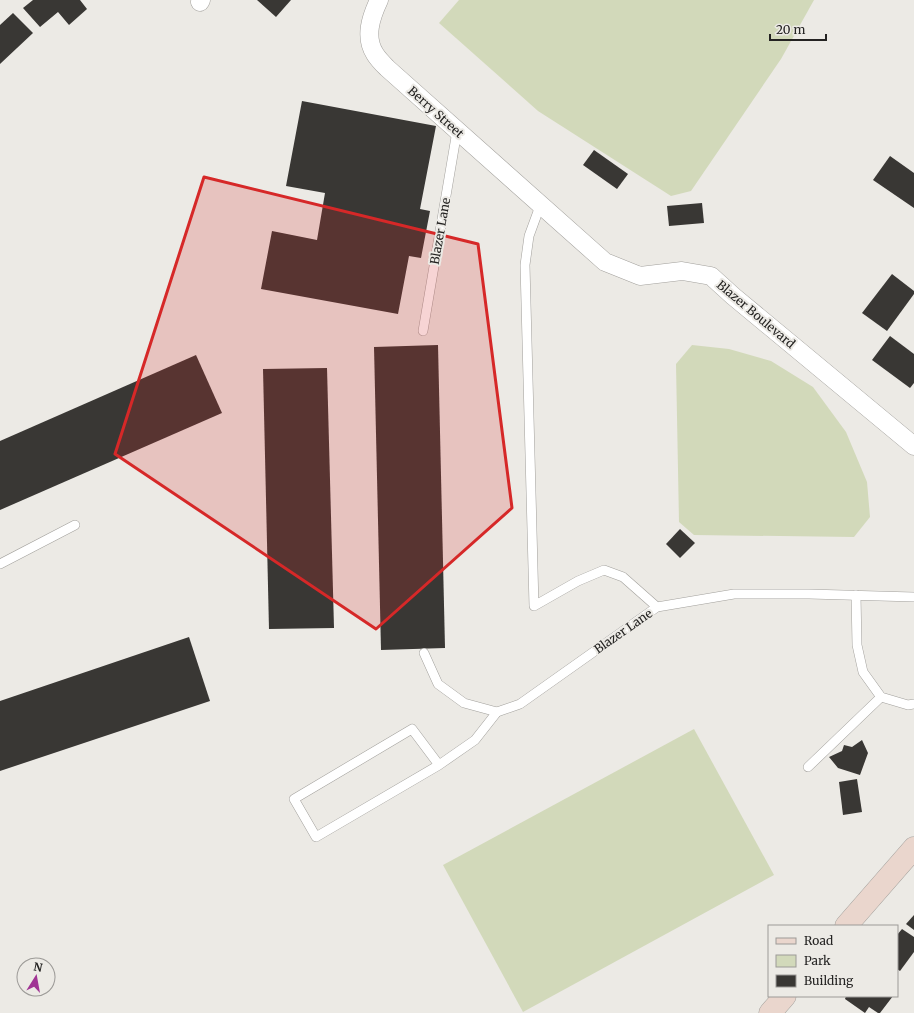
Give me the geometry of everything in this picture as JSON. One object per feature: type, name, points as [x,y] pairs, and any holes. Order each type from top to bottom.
[{"type":"street","name":"Berry Street","points":[[379,0],[372,16],[369,36],[374,53],[387,68],[458,130],[540,206]]},
{"type":"street","name":"Blazer Boulevard","points":[[540,206],[605,262],[640,276],[682,271],[711,276],[733,296],[914,446]]},
{"type":"street","points":[[847,925],[914,848]]},
{"type":"street","points":[[770,1013],[783,997]]},
{"type":"lane","name":"Blazer Lane","points":[[423,331],[458,130]]},
{"type":"lane","points":[[540,206],[529,236],[525,265],[534,606],[578,581],[604,570],[623,577],[657,607]]},
{"type":"lane","points":[[0,564],[75,525]]},
{"type":"lane","name":"Blazer Lane","points":[[497,712],[520,704],[657,607],[734,594],[809,594],[914,597]]},
{"type":"lane","points":[[856,595],[857,645],[863,672],[882,697],[908,705],[914,704]]},
{"type":"lane","points":[[424,653],[438,684],[464,703],[497,712],[475,740],[439,765],[316,837],[294,799],[412,729],[439,765]]},
{"type":"lane","points":[[808,767],[882,697]]},
{"type":"highlighted area","points":[[204,177],[478,244],[512,508],[376,629],[115,454]]},
{"type":"green space","points":[[459,0],[814,0],[781,59],[691,191],[671,196],[538,111],[439,23]]},
{"type":"green space","points":[[692,345],[729,349],[771,361],[813,387],[846,432],[867,482],[870,517],[854,537],[694,535],[679,522],[676,364]]},
{"type":"green space","points":[[694,729],[774,875],[523,1012],[443,865]]},
{"type":"building","points":[[33,0],[80,0],[87,9],[69,25],[58,12],[40,27],[23,8]]},
{"type":"building","points":[[257,0],[291,0],[276,17]]},
{"type":"building","points":[[13,13],[33,33],[0,64],[0,25]]},
{"type":"building","points":[[302,101],[436,126],[420,209],[430,211],[421,258],[409,256],[398,314],[261,289],[272,231],[317,240],[325,193],[286,186]]},
{"type":"building","points":[[594,150],[628,174],[617,189],[583,165]]},
{"type":"building","points":[[890,156],[914,173],[914,208],[873,180]]},
{"type":"building","points":[[702,203],[704,223],[669,226],[667,206]]},
{"type":"building","points":[[892,274],[914,291],[914,294],[887,331],[862,313]]},
{"type":"building","points":[[890,336],[914,354],[914,383],[910,388],[872,360]]},
{"type":"building","points":[[438,345],[445,648],[381,650],[374,347]]},
{"type":"building","points":[[196,355],[222,413],[0,510],[0,441]]},
{"type":"building","points":[[327,368],[334,628],[269,629],[263,369]]},
{"type":"building","points":[[680,529],[695,543],[680,558],[666,544]]},
{"type":"building","points":[[189,637],[210,701],[0,771],[0,701]]},
{"type":"building","points":[[862,740],[868,753],[860,775],[838,768],[829,757],[842,751],[844,745],[852,747]]},
{"type":"building","points":[[857,779],[862,812],[843,815],[839,782]]},
{"type":"building","points":[[914,915],[914,930],[906,924]]},
{"type":"building","points":[[902,929],[914,937],[914,952],[900,971],[898,970],[898,934]]},
{"type":"building","points":[[846,997],[892,997],[880,1013],[869,1007],[865,1013],[845,999]]}]
